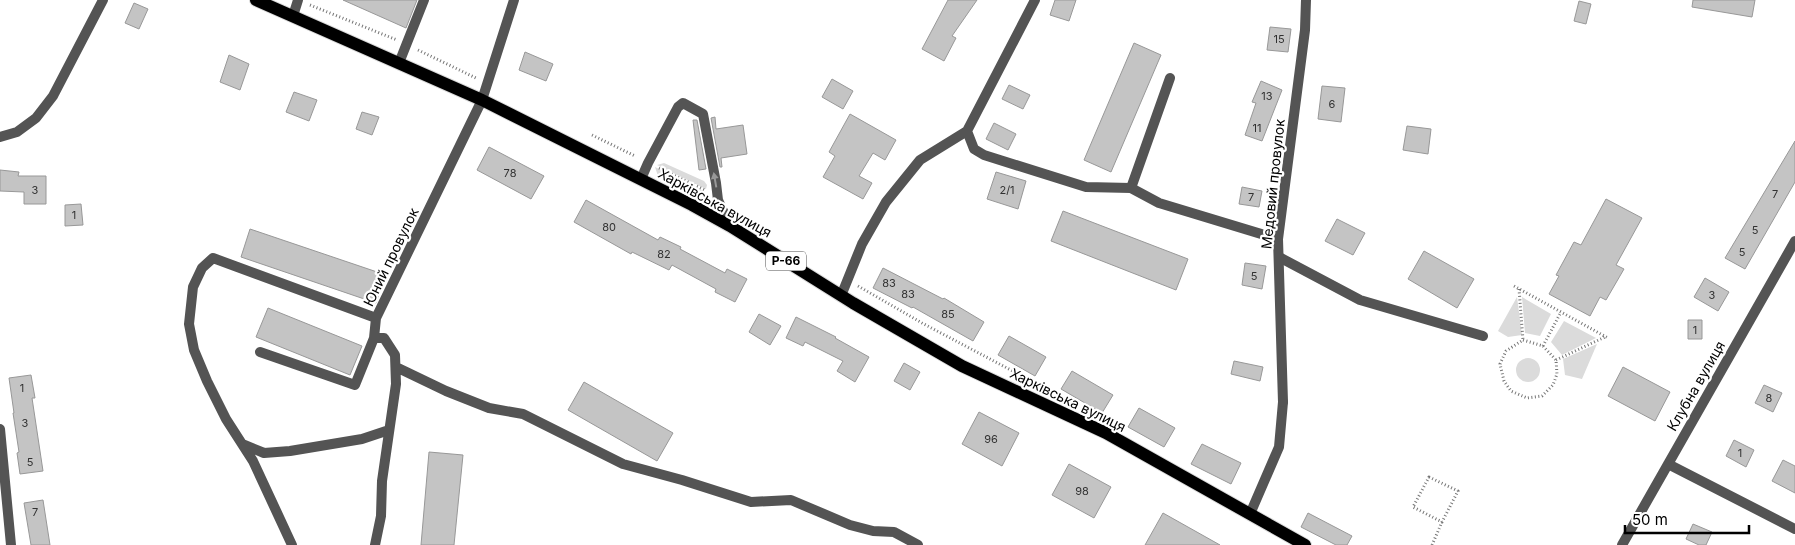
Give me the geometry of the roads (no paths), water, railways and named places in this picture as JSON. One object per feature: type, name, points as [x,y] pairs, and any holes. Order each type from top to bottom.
[{"type":"main road","name":"Харківська вулиця","points":[[256,0],[482,100],[730,226],[841,296],[962,366],[1106,433],[1305,545]]},
{"type":"street","points":[[0,136],[17,132],[36,118],[53,96],[103,0]]},
{"type":"street","points":[[293,16],[298,0]]},
{"type":"street","points":[[399,63],[424,0]]},
{"type":"street","name":"Юний провулок","points":[[242,444],[226,418],[194,350],[189,324],[193,287],[202,268],[213,258],[376,318],[482,100],[514,0]]},
{"type":"street","points":[[841,296],[862,244],[886,202],[920,160],[967,130],[1034,0]]},
{"type":"street","name":"Медовий провулок","points":[[1250,514],[1279,447],[1283,402],[1278,239],[1305,30],[1306,0]]},
{"type":"street","points":[[1131,188],[1170,78]]},
{"type":"street","points":[[641,180],[678,107],[683,103],[703,114],[718,200],[730,226]]},
{"type":"street","points":[[967,130],[974,149],[984,155],[1086,187],[1131,188],[1159,203],[1278,239]]},
{"type":"street","name":"Клубна вулиця","points":[[1622,545],[1795,242]]},
{"type":"street","points":[[1279,257],[1360,300],[1483,336]]},
{"type":"street","points":[[260,352],[355,385],[374,338],[376,318]]},
{"type":"street","points":[[374,338],[384,338],[395,355],[396,367],[396,384],[382,481],[381,516],[375,545]]},
{"type":"street","points":[[396,367],[446,391],[489,408],[523,414],[623,464],[751,502],[791,500],[850,525],[894,532],[918,545]]},
{"type":"street","points":[[0,429],[11,545]]},
{"type":"street","points":[[242,444],[264,453],[290,451],[362,439],[389,430]]},
{"type":"street","points":[[242,444],[292,545]]},
{"type":"street","points":[[1668,464],[1795,529]]}]
